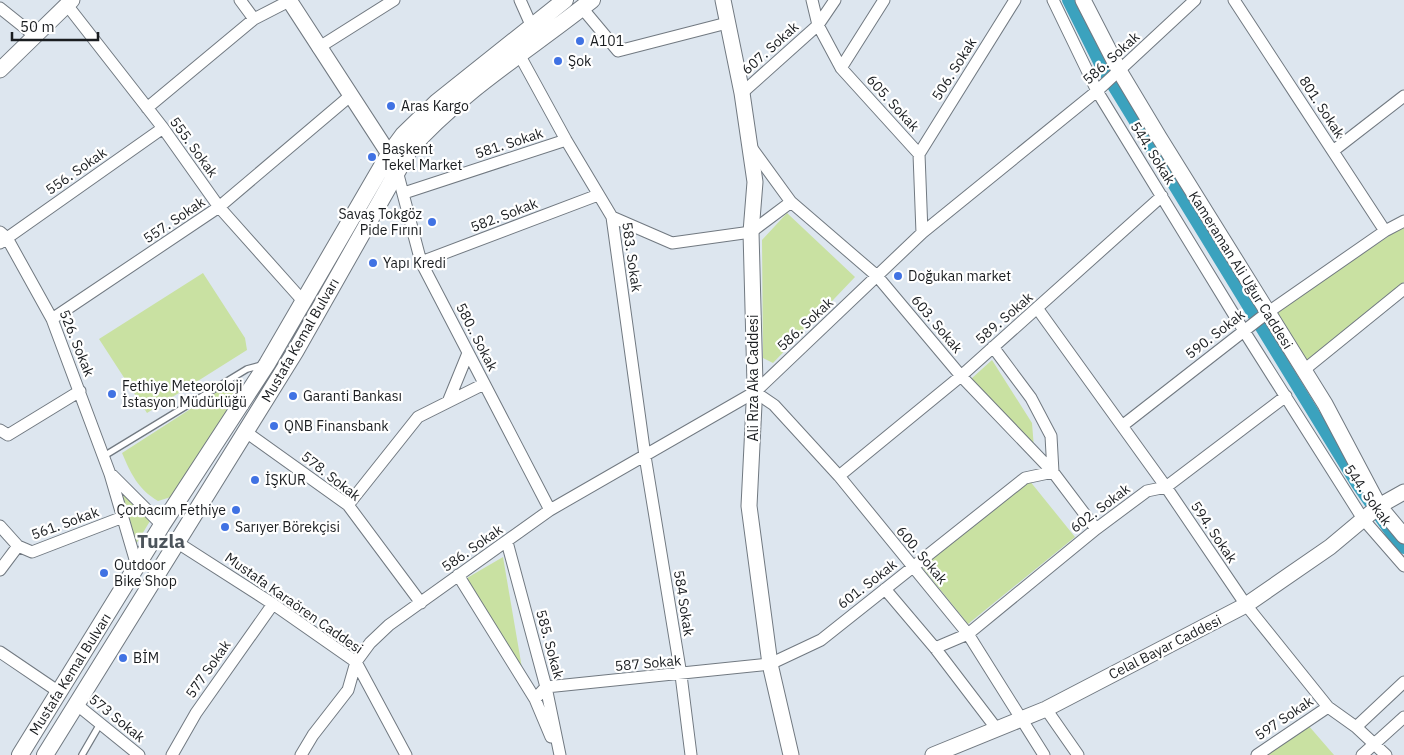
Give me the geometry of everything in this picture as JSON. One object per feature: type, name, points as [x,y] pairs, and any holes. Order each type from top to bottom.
[{"type":"main road","name":"Mustafa Kemal Bulvarı","points":[[20,755],[136,566],[267,364],[389,154],[403,135],[424,114],[565,0]]},
{"type":"main road","name":"Mustafa Kemal Bulvarı","points":[[46,755],[295,352],[410,149],[430,126],[587,4]]},
{"type":"street","points":[[240,0],[254,19]]},
{"type":"street","points":[[147,108],[254,19],[289,0],[318,48],[389,154]]},
{"type":"street","points":[[318,48],[394,0]]},
{"type":"street","points":[[520,0],[532,26]]},
{"type":"street","name":"Ali Rıza Aka Caddesi","points":[[722,0],[742,93],[755,182],[751,232],[755,392],[749,506],[770,664],[791,755]]},
{"type":"street","name":"605. Sokak","points":[[812,0],[818,25],[841,68],[919,154]]},
{"type":"street","name":"607. Sokak","points":[[742,93],[818,25],[835,0]]},
{"type":"street","points":[[841,68],[884,0]]},
{"type":"street","name":"506. Sokak","points":[[919,154],[1015,0]]},
{"type":"street","name":"544. Sokak","points":[[1053,0],[1097,91],[1244,331],[1363,519],[1404,566]]},
{"type":"street","name":"Kameraman Ali Uğur Caddesi","points":[[1083,0],[1120,72],[1267,313],[1326,404],[1379,506],[1404,536]]},
{"type":"street","name":"586. Sokak","points":[[356,662],[370,643],[389,624],[550,510],[755,392],[922,233],[1120,72],[1195,0]]},
{"type":"street","name":"801. Sokak","points":[[1234,0],[1385,231]]},
{"type":"street","points":[[0,70],[70,2]]},
{"type":"street","name":"555. Sokak","points":[[70,2],[220,208],[303,301]]},
{"type":"street","points":[[587,4],[618,51],[727,23]]},
{"type":"street","points":[[0,8],[36,36]]},
{"type":"street","name":"583. Sokak","points":[[520,56],[566,140],[612,217],[645,456]]},
{"type":"street","name":"557. Sokak","points":[[52,319],[220,208],[350,96]]},
{"type":"street","points":[[1332,151],[1404,96]]},
{"type":"street","name":"556. Sokak","points":[[2,238],[163,128]]},
{"type":"street","name":"581. Sokak","points":[[404,193],[566,140]]},
{"type":"street","name":"603. Sokak","points":[[749,145],[791,202],[877,276],[961,376],[1053,472],[1096,529]]},
{"type":"street","points":[[919,154],[922,233]]},
{"type":"street","name":"580.. Sokak","points":[[397,171],[421,262],[550,510]]},
{"type":"street","name":"582. Sokak","points":[[421,262],[598,195]]},
{"type":"street","name":"589. Sokak","points":[[839,476],[961,376],[1162,196]]},
{"type":"street","points":[[612,217],[672,243],[751,232],[791,202]]},
{"type":"street","name":"590. Sokak","points":[[1122,426],[1267,313],[1385,231],[1404,221]]},
{"type":"street","name":"526. Sokak","points":[[2,238],[52,319],[104,456],[136,566]]},
{"type":"street","points":[[1304,370],[1404,289]]},
{"type":"street","name":"594. Sokak","points":[[1038,308],[1166,486],[1246,605],[1328,707],[1356,727],[1386,755]]},
{"type":"street","points":[[993,347],[1031,398],[1051,436],[1053,472]]},
{"type":"street","points":[[448,402],[468,353]]},
{"type":"street","points":[[348,505],[418,417],[484,384]]},
{"type":"street","points":[[0,430],[8,435],[80,391]]},
{"type":"street","name":"600. Sokak","points":[[755,392],[774,405],[839,476],[912,568],[968,634],[1044,755]]},
{"type":"street","name":"602. Sokak","points":[[935,648],[968,634],[1096,529],[1147,491],[1166,486],[1286,396]]},
{"type":"street","name":"578. Sokak","points":[[246,432],[348,505],[421,603]]},
{"type":"street","name":"584 Sokak","points":[[645,456],[681,675],[691,755]]},
{"type":"street","name":"601. Sokak","points":[[770,664],[821,640],[1025,478],[1053,472]]},
{"type":"street","points":[[110,474],[162,525]]},
{"type":"street","name":"Celal Bayar Caddesi","points":[[933,755],[1046,709],[1246,605],[1330,546],[1379,506],[1404,492]]},
{"type":"street","name":"561. Sokak","points":[[18,546],[32,552],[123,517]]},
{"type":"street","points":[[0,526],[18,546],[0,570]]},
{"type":"street","name":"585. Sokak","points":[[507,542],[546,687],[560,755]]},
{"type":"street","name":"Mustafa Karaören Caddesi","points":[[178,543],[273,604],[356,662],[406,755]]},
{"type":"street","name":"585. Sokak","points":[[458,575],[535,700],[560,755]]},
{"type":"street","points":[[885,589],[935,648],[996,728]]},
{"type":"street","name":"577 Sokak","points":[[172,755],[196,713],[273,604]]},
{"type":"street","points":[[0,652],[59,692]]},
{"type":"street","points":[[301,755],[313,735],[348,690],[356,662]]},
{"type":"street","name":"587 Sokak","points":[[546,687],[681,675],[770,664]]},
{"type":"street","points":[[1356,727],[1404,682]]},
{"type":"street","points":[[535,700],[546,687]]},
{"type":"street","name":"573 Sokak","points":[[76,704],[139,755]]},
{"type":"street","name":"597 Sokak","points":[[1257,755],[1328,707]]},
{"type":"street","points":[[1046,709],[1078,755]]},
{"type":"street","points":[[1362,755],[1404,717]]},
{"type":"lane","points":[[104,456],[247,369],[267,364]]},
{"type":"lane","points":[[82,755],[100,724]]},
{"type":"green space","points":[[787,213],[855,277],[773,363],[763,358],[762,240]]},
{"type":"green space","points":[[1404,226],[1404,282],[1304,363],[1272,314]]},
{"type":"green space","points":[[203,273],[245,338],[247,350],[147,413],[99,339]]},
{"type":"green space","points":[[992,360],[1032,423],[1034,448],[971,379]]},
{"type":"green space","points":[[234,381],[241,387],[174,496],[158,501],[140,486],[122,453]]},
{"type":"green space","points":[[1029,480],[1075,537],[968,624],[922,567]]},
{"type":"green space","points":[[120,491],[150,521],[135,546]]},
{"type":"green space","points":[[503,557],[523,674],[467,578]]},
{"type":"green space","points":[[1308,725],[1334,755],[1265,755]]},
{"type":"waterway","points":[[1068,0],[1101,66],[1357,484],[1394,537],[1404,548]]},
{"type":"place","name":"A101","points":[[580,41]]},
{"type":"place","name":"Şok","points":[[558,61]]},
{"type":"place","name":"Aras Kargo","points":[[391,106]]},
{"type":"place","name":"Başkent Tekel Market","points":[[372,157]]},
{"type":"place","name":"Savaş Tokgöz Pide Fırını","points":[[432,222]]},
{"type":"place","name":"Yapı Kredi","points":[[373,263]]},
{"type":"place","name":"Doğukan market","points":[[898,276]]},
{"type":"place","name":"Fethiye Meteoroloji İstasyon Müdürlüğü","points":[[112,394]]},
{"type":"place","name":"Garanti Bankası","points":[[293,396]]},
{"type":"place","name":"QNB Finansbank","points":[[274,426]]},
{"type":"place","name":"İŞKUR","points":[[255,480]]},
{"type":"place","name":"Çorbacım Fethiye","points":[[236,510]]},
{"type":"place","name":"Sarıyer Börekçisi","points":[[225,527]]},
{"type":"place","name":"Outdoor Bike Shop","points":[[104,573]]},
{"type":"place","name":"BİM","points":[[123,658]]},
{"type":"district","name":"Tuzla","points":[[161,541]]}]
